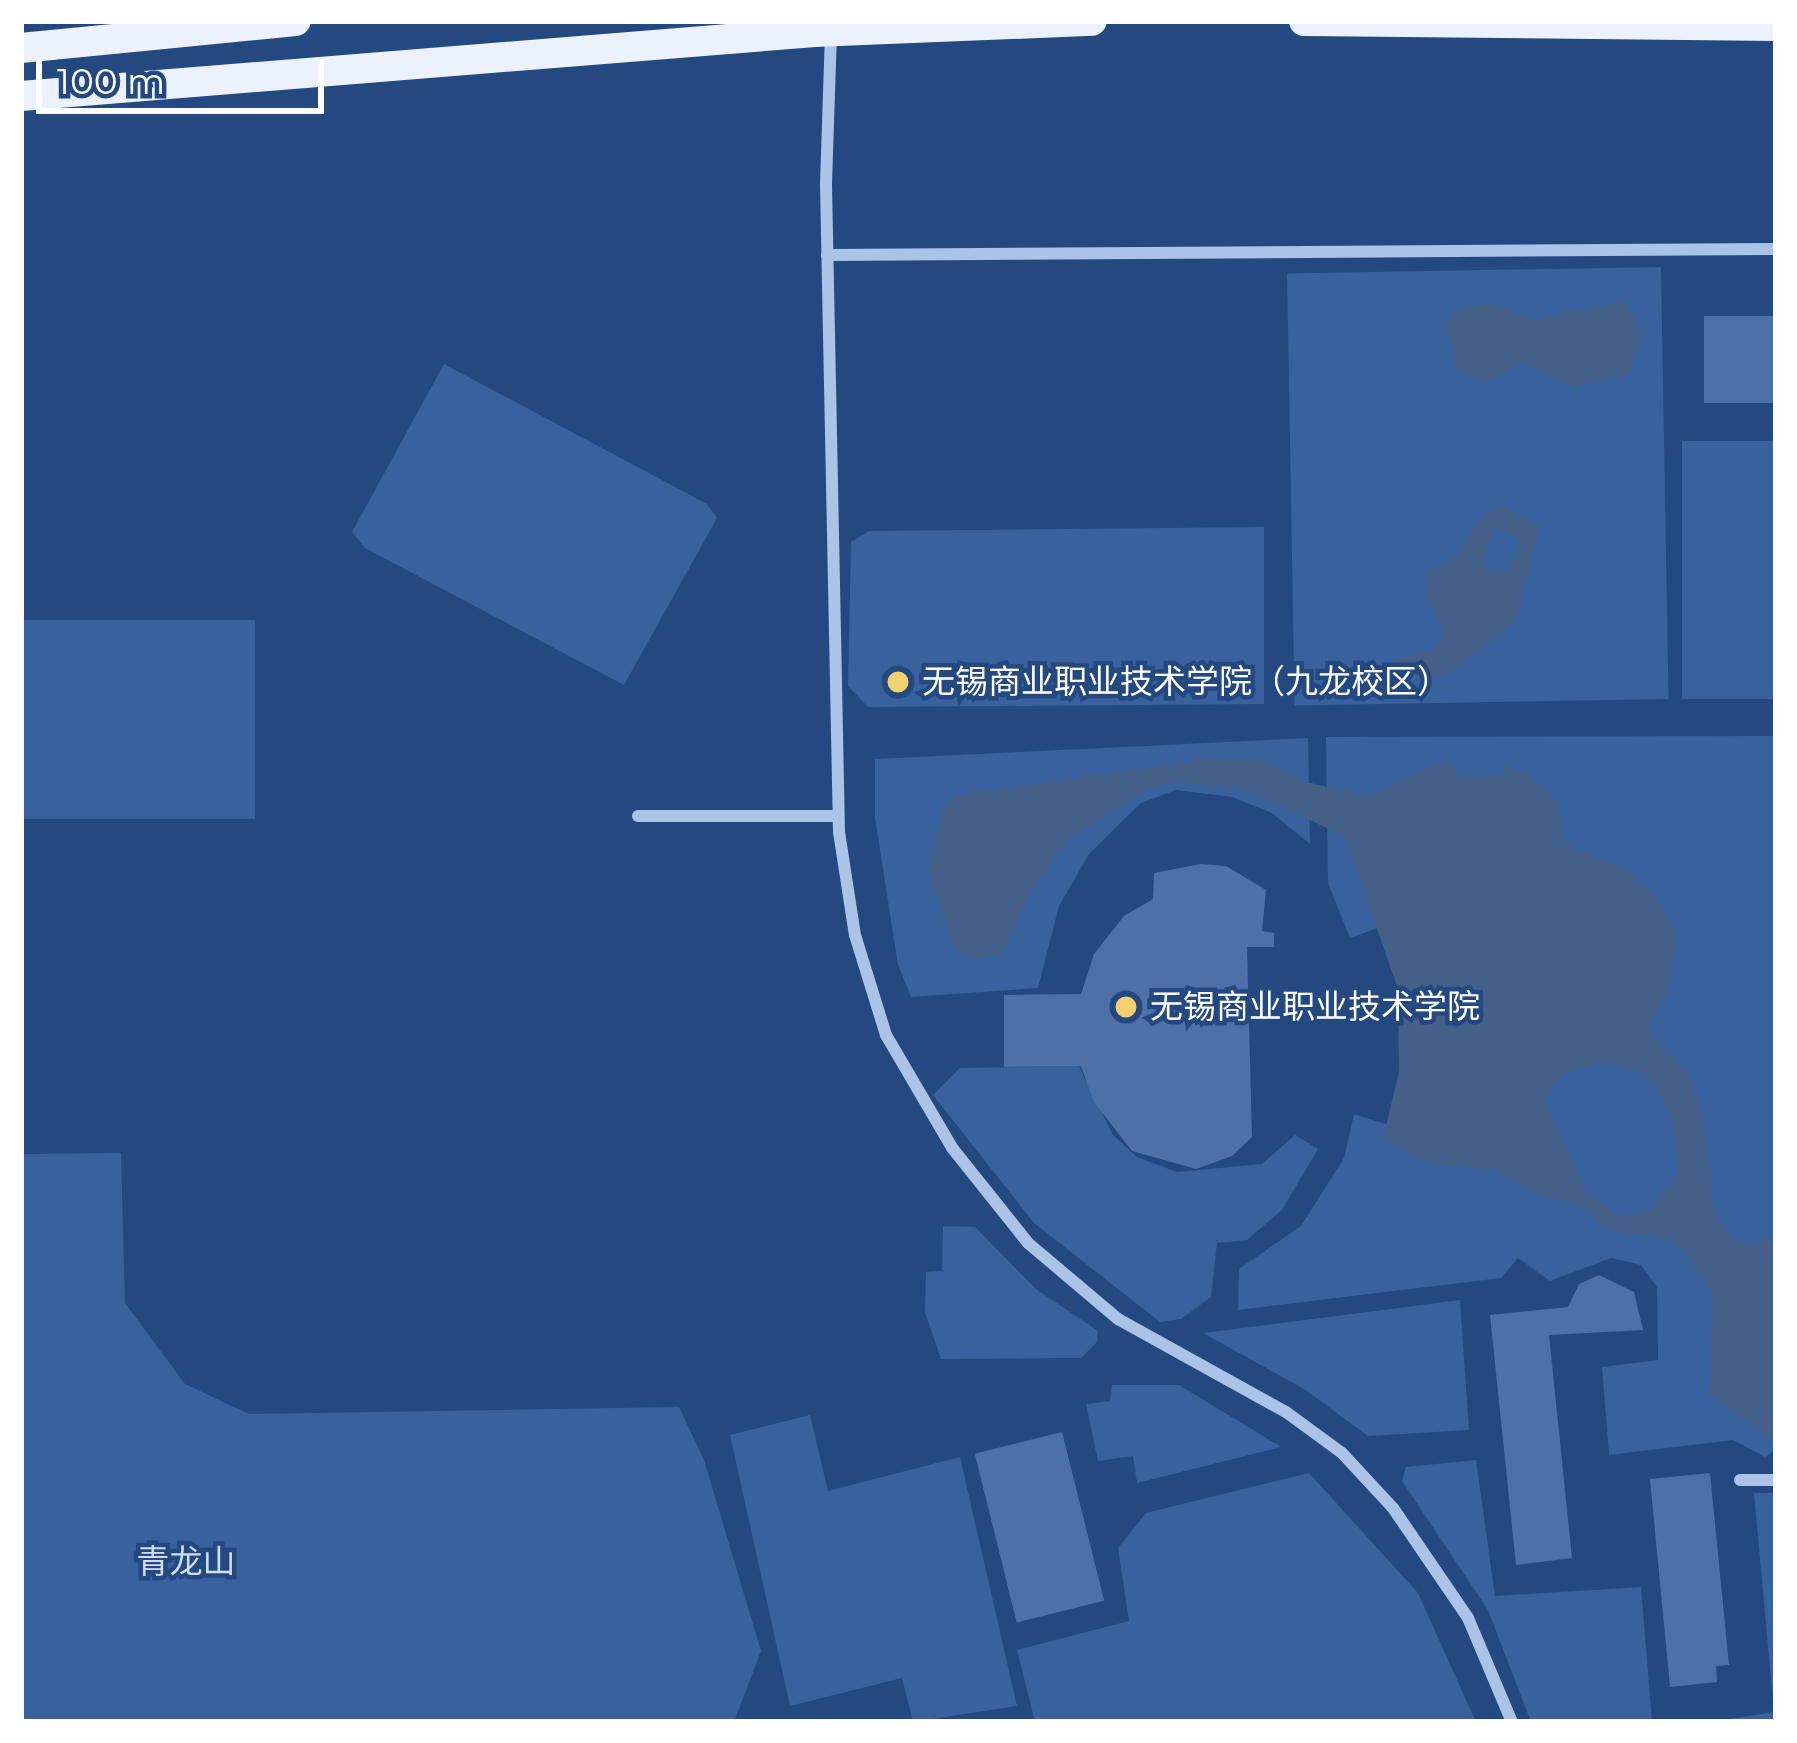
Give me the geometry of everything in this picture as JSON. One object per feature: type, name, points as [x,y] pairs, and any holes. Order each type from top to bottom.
[{"type":"main road","points":[[21,48],[296,21]]},
{"type":"main road","points":[[21,96],[831,32],[1092,21]]},
{"type":"main road","points":[[1304,21],[1776,26]]},
{"type":"street","points":[[831,32],[827,255],[838,816],[847,902],[886,1035],[986,1197],[1118,1319],[1286,1412],[1342,1454],[1435,1563],[1468,1618],[1512,1722]]},
{"type":"street","points":[[827,255],[1776,249]]},
{"type":"street","points":[[638,816],[838,816]]},
{"type":"street","points":[[1740,1480],[1776,1480]]},
{"type":"green space","points":[[1661,267],[1669,699],[1295,705],[1287,274]]},
{"type":"green space","points":[[444,364],[707,504],[717,518],[624,685],[365,548],[352,532]]},
{"type":"green space","points":[[1682,441],[1776,441],[1776,699],[1682,699]]},
{"type":"green space","points":[[1264,527],[1264,704],[868,707],[848,686],[851,542],[869,531]]},
{"type":"green space","points":[[21,620],[255,620],[255,819],[21,819]]},
{"type":"green space","points":[[1776,736],[1776,1235],[1715,1288],[1776,1450],[1765,1457],[1733,1440],[1609,1455],[1602,1367],[1658,1360],[1657,1287],[1641,1265],[1611,1258],[1550,1281],[1518,1258],[1501,1278],[1238,1310],[1239,1269],[1301,1226],[1344,1158],[1354,1114],[1392,1126],[1409,1029],[1383,926],[1350,938],[1328,883],[1326,737]]},
{"type":"green space","points":[[1308,738],[1310,844],[1272,813],[1232,797],[1176,790],[1141,803],[1089,854],[1059,906],[1038,988],[911,997],[898,965],[875,818],[875,759]]},
{"type":"green space","points":[[1079,1066],[1113,1135],[1137,1157],[1177,1172],[1262,1164],[1295,1135],[1318,1149],[1282,1210],[1247,1240],[1217,1243],[1211,1297],[1181,1319],[1160,1322],[1034,1223],[933,1095],[960,1068]]},
{"type":"green space","name":"青龙山","points":[[121,1153],[125,1303],[185,1384],[249,1414],[679,1407],[704,1460],[761,1651],[734,1722],[21,1722],[21,1154]]},
{"type":"green space","points":[[943,1226],[975,1227],[1036,1289],[1098,1331],[1097,1342],[1081,1358],[941,1359],[925,1312],[926,1272],[942,1271]]},
{"type":"green space","points":[[1460,1300],[1469,1430],[1368,1436],[1304,1389],[1203,1333]]},
{"type":"green space","points":[[1112,1385],[1179,1385],[1281,1447],[1137,1483],[1133,1456],[1098,1461],[1086,1404],[1110,1401]]},
{"type":"green space","points":[[810,1415],[828,1491],[960,1457],[1017,1706],[913,1722],[902,1678],[790,1706],[730,1435]]},
{"type":"green space","points":[[1476,1460],[1495,1596],[1641,1587],[1652,1722],[1531,1722],[1488,1610],[1402,1481],[1406,1467]]},
{"type":"green space","points":[[1309,1473],[1418,1593],[1476,1722],[1035,1722],[1017,1650],[1129,1621],[1118,1548],[1146,1513]]},
{"type":"green space","points":[[1754,1493],[1776,1493],[1776,1722],[1710,1722],[1774,1712]]},
{"type":"shaded area","points":[[1624,301],[1643,333],[1629,373],[1575,388],[1522,363],[1485,382],[1455,369],[1446,323],[1458,309],[1489,303],[1535,320]]},
{"type":"shaded area","points":[[1502,505],[1539,527],[1515,622],[1450,672],[1422,678],[1398,671],[1395,659],[1436,648],[1443,634],[1426,594],[1427,573],[1458,556],[1477,521]],"holes":[[[1494,527],[1519,539],[1510,569],[1490,572],[1483,560]]]},
{"type":"shaded area","points":[[1202,760],[1261,760],[1306,782],[1369,796],[1438,763],[1454,763],[1457,777],[1503,776],[1505,766],[1526,772],[1557,802],[1563,839],[1574,850],[1625,868],[1654,896],[1677,935],[1667,993],[1648,1028],[1688,1075],[1700,1106],[1715,1214],[1730,1237],[1748,1245],[1776,1236],[1776,1443],[1710,1395],[1712,1294],[1684,1250],[1667,1238],[1610,1231],[1576,1203],[1539,1196],[1496,1170],[1427,1163],[1383,1138],[1399,1072],[1398,989],[1345,837],[1248,790],[1182,782],[1148,788],[1068,840],[1031,890],[1002,953],[974,959],[953,946],[929,871],[942,811],[957,795]],"holes":[[[1603,1062],[1646,1073],[1671,1114],[1678,1172],[1650,1211],[1616,1215],[1585,1191],[1544,1099],[1561,1073]]]},
{"type":"building","points":[[1704,316],[1776,316],[1776,403],[1704,403]]},
{"type":"building","name":"无锡商业职业技术学院","points":[[1201,864],[1226,866],[1266,890],[1262,931],[1274,933],[1274,947],[1247,947],[1252,1137],[1232,1156],[1196,1169],[1132,1151],[1094,1102],[1081,1066],[1004,1067],[1004,995],[1081,994],[1094,954],[1124,916],[1153,899],[1154,873]]},
{"type":"building","points":[[1599,1275],[1634,1292],[1643,1330],[1549,1335],[1572,1558],[1516,1565],[1490,1315],[1568,1307],[1579,1284]]},
{"type":"building","points":[[1062,1432],[1104,1601],[1017,1623],[975,1454]]},
{"type":"building","points":[[1710,1473],[1729,1665],[1716,1666],[1717,1682],[1670,1687],[1650,1479]]},
{"type":"place","name":"无锡商业职业技术学院（九龙校区）","points":[[898,682]]},
{"type":"place","name":"无锡商业职业技术学院","points":[[1126,1007]]}]
